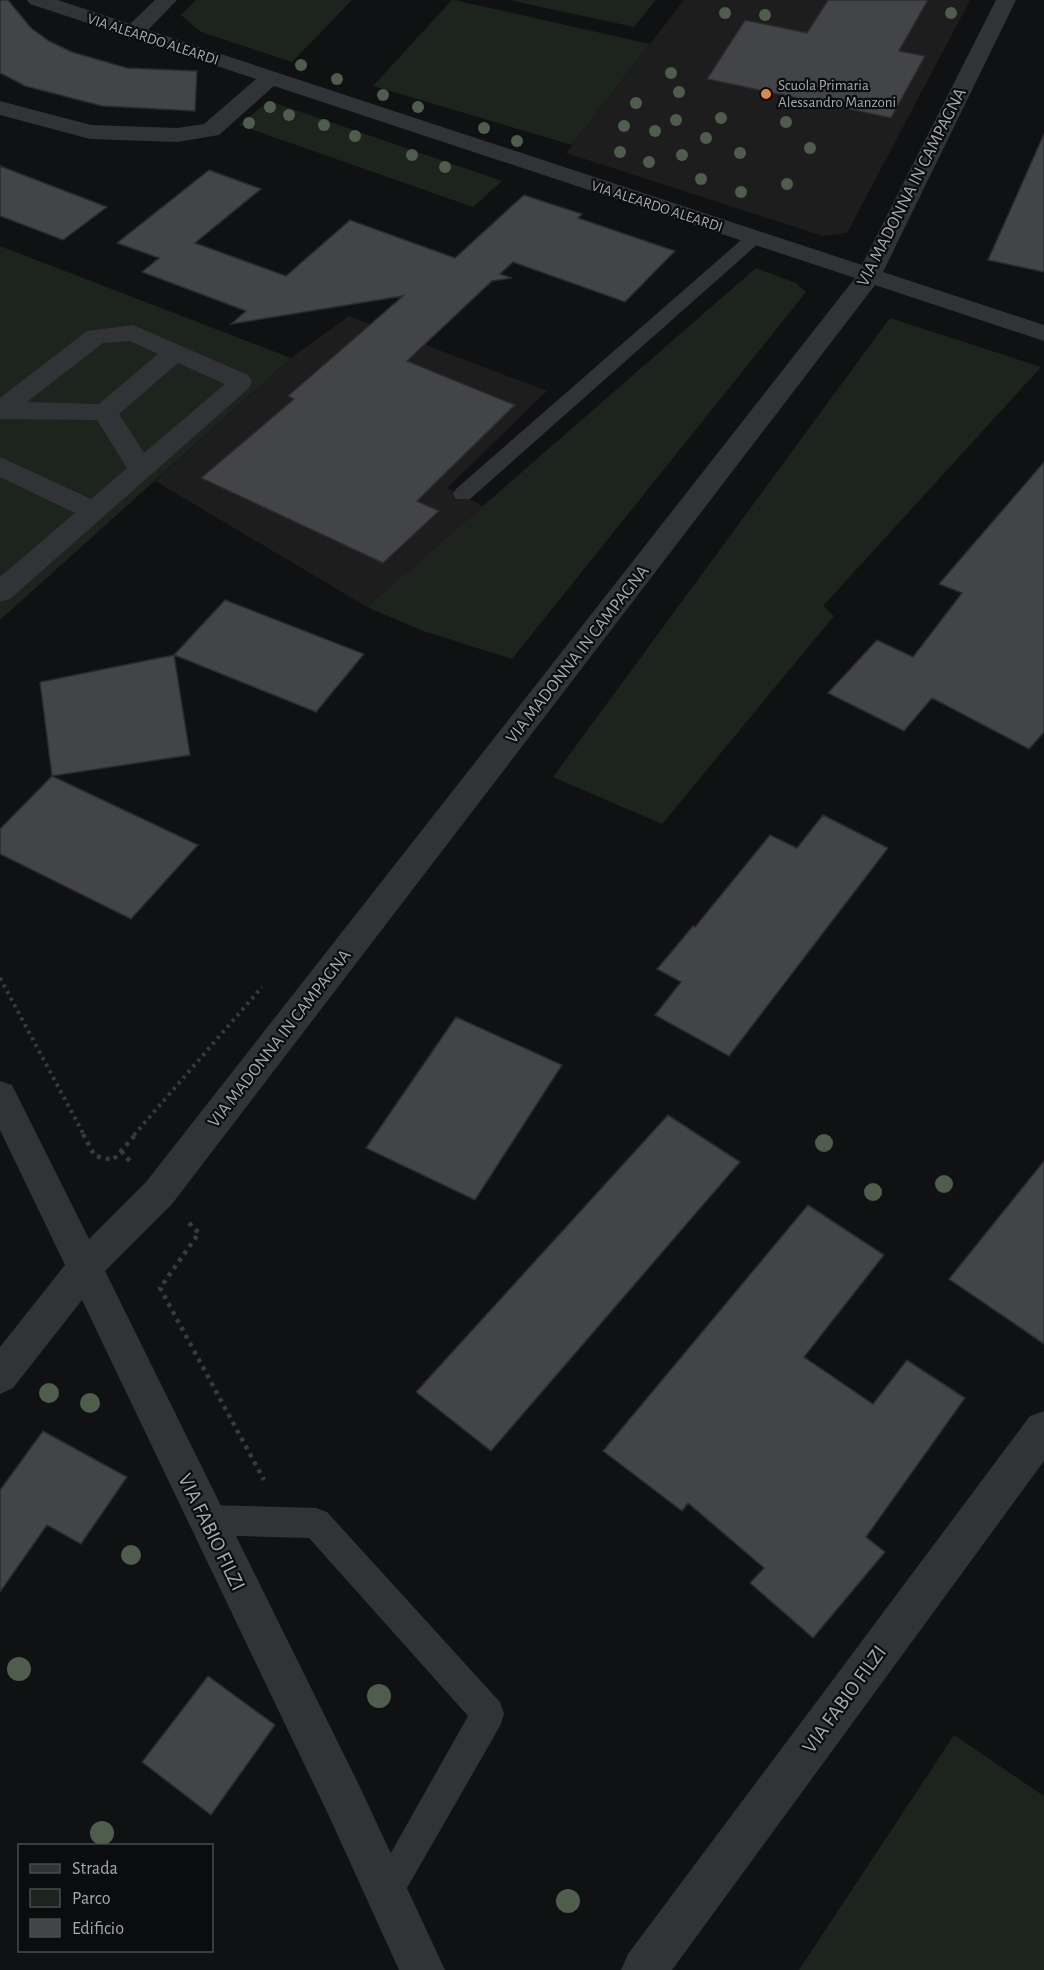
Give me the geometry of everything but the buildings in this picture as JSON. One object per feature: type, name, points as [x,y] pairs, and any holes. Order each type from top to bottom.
[{"type":"street","name":"VIA ALEARDO ALEARDI","points":[[37,0],[1044,333]]},
{"type":"street","points":[[133,32],[167,0]]},
{"type":"street","name":"VIA MADONNA IN CAMPAGNA","points":[[0,1376],[86,1266],[159,1193],[869,276],[1006,0]]},
{"type":"street","points":[[0,108],[90,132],[177,135],[212,130],[270,78]]},
{"type":"street","points":[[0,410],[96,336],[133,333],[239,381],[236,388],[0,592]]},
{"type":"street","points":[[0,410],[105,412],[176,352]]},
{"type":"street","points":[[105,412],[141,470]]},
{"type":"street","points":[[0,466],[94,511]]},
{"type":"street","name":"VIA FABIO FILZI","points":[[0,1095],[86,1266],[206,1520],[387,1890],[422,1970]]},
{"type":"street","name":"VIA FABIO FILZI","points":[[644,1970],[1044,1429]]},
{"type":"lane","points":[[463,494],[754,238]]},
{"type":"lane","points":[[206,1520],[316,1524],[488,1714],[387,1890]]},
{"type":"path","points":[[0,978],[95,1156],[113,1160],[270,978]]},
{"type":"path","points":[[199,1233],[160,1288],[287,1522]]},
{"type":"shaded area","name":"Scuola Primaria Alessandro Manzoni","points":[[684,0],[970,0],[847,233],[823,236],[566,153]]},
{"type":"shaded area","points":[[349,316],[547,391],[447,488],[483,506],[367,607],[155,481],[291,358]]},
{"type":"green space","points":[[196,0],[352,0],[292,62],[201,32],[181,15]]},
{"type":"green space","points":[[452,0],[650,44],[572,145],[373,86]]},
{"type":"green space","points":[[509,0],[656,0],[634,27]]},
{"type":"green space","points":[[269,101],[502,181],[473,207],[239,125]]},
{"type":"green space","points":[[0,246],[291,358],[0,620]]},
{"type":"green space","points":[[756,268],[796,283],[806,292],[512,659],[423,631],[367,607]]},
{"type":"green space","points":[[890,318],[1041,367],[823,606],[834,616],[662,824],[553,777]]},
{"type":"green space","points":[[954,1735],[1044,1796],[1044,1970],[799,1970]]},
{"type":"place","name":"Scuola Primaria Alessandro Manzoni","points":[[766,94]]}]
